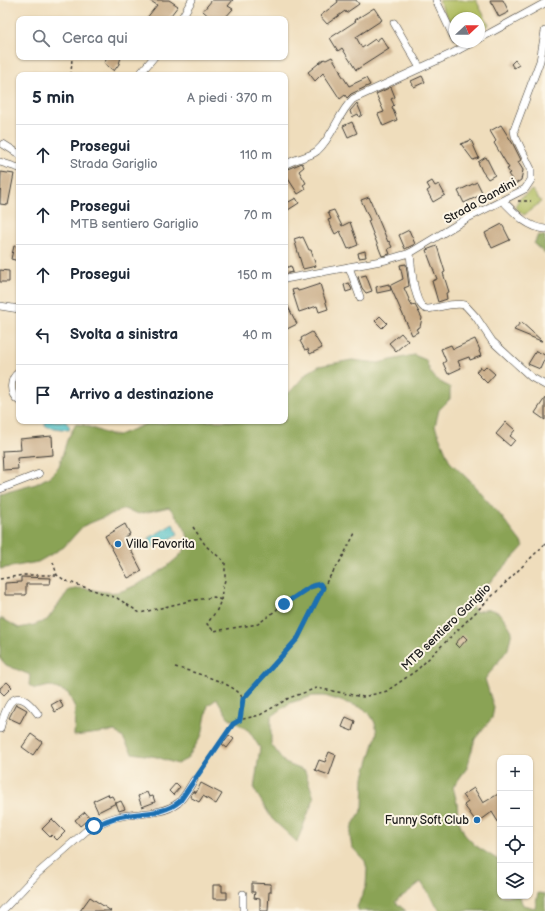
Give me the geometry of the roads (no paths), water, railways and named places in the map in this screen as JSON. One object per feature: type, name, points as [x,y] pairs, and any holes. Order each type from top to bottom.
[{"type":"street","points":[[183,16],[192,0]]},
{"type":"street","points":[[436,0],[449,28]]},
{"type":"street","points":[[485,36],[545,3]]},
{"type":"street","points":[[394,23],[420,68]]},
{"type":"street","name":"Strada Gandini","points":[[288,278],[392,259],[410,253],[466,219],[512,197],[525,189],[531,180],[531,169],[515,136],[514,130],[540,61],[545,31]]},
{"type":"street","points":[[288,163],[316,152],[328,137],[346,105],[353,99],[462,48]]},
{"type":"street","points":[[142,72],[152,60]]},
{"type":"street","points":[[3,144],[16,152]]},
{"type":"street","points":[[0,162],[16,167]]},
{"type":"street","points":[[503,201],[520,218],[532,226],[545,229]]},
{"type":"street","points":[[410,253],[415,290],[422,307],[427,309],[455,304],[465,305],[476,317],[492,341],[531,377],[545,386]]},
{"type":"street","points":[[349,267],[360,297]]},
{"type":"street","points":[[0,306],[16,309]]},
{"type":"street","points":[[16,375],[13,378],[11,385],[16,399]]},
{"type":"street","points":[[0,489],[39,474]]},
{"type":"street","points":[[0,729],[6,709],[10,702],[14,699],[23,698],[27,700],[38,714]]},
{"type":"street","points":[[2,911],[38,872],[86,831],[94,826],[118,817],[171,807],[180,801],[194,780]]},
{"type":"street","points":[[243,894],[243,911]]},
{"type":"water","points":[[68,424],[70,427],[69,430],[47,427],[45,425]]},
{"type":"water","points":[[173,524],[178,534],[154,548],[149,538]]},
{"type":"place","name":"Villa Favorita","points":[[118,544]]},
{"type":"place","name":"Funny Soft Club","points":[[477,820]]}]
